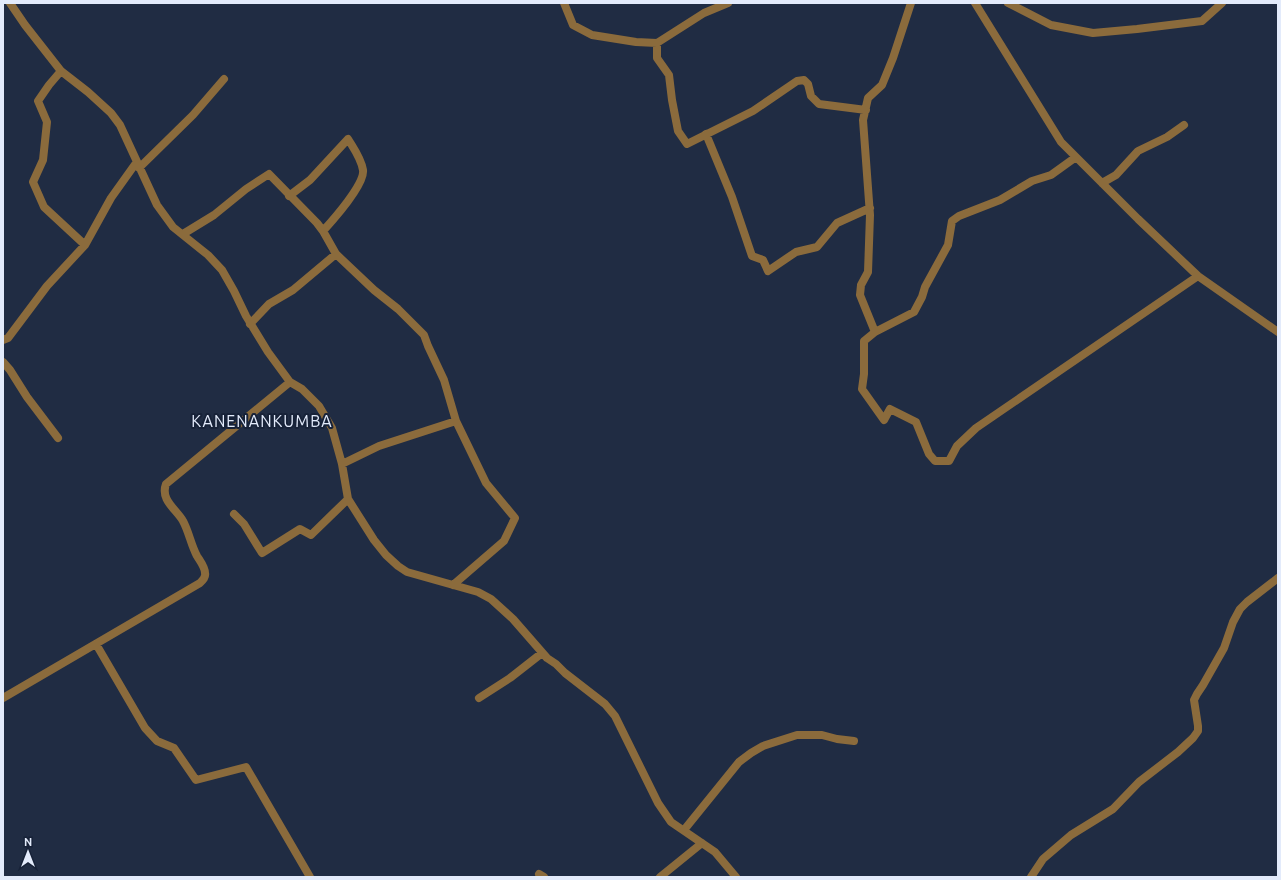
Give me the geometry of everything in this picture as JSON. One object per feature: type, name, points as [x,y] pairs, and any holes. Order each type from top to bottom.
[{"type":"street","points":[[10,3],[61,71],[88,92],[111,113],[120,125],[157,205],[173,227],[208,255],[222,270],[250,324],[290,382],[302,390],[319,406],[332,428],[342,464],[348,499],[374,540],[386,555],[407,572],[478,592],[491,599],[513,619],[542,653],[605,704],[615,716],[658,803],[672,822],[715,852],[736,877]]},
{"type":"street","points":[[564,3],[573,25],[592,35],[636,42],[657,43],[704,13],[728,3]]},
{"type":"street","points":[[875,332],[860,295],[861,285],[868,272],[870,208],[864,120],[868,98],[882,85],[894,58],[911,3]]},
{"type":"street","points":[[975,3],[1061,142],[1198,276],[1278,332]]},
{"type":"street","points":[[1008,3],[1051,25],[1093,33],[1202,21],[1222,3]]},
{"type":"street","points":[[657,43],[657,58],[669,75],[678,131],[687,144],[753,111],[797,81],[804,80],[808,84],[811,96],[819,104],[866,110]]},
{"type":"street","points":[[61,71],[38,101],[47,122],[43,160],[33,182],[44,207],[85,245]]},
{"type":"street","points":[[3,330],[6,339],[20,324],[47,286],[85,245],[111,198],[138,166],[193,115],[224,79]]},
{"type":"street","points":[[1102,183],[1116,175],[1138,151],[1167,136],[1184,125]]},
{"type":"street","points":[[706,134],[732,197],[752,256],[763,260],[768,271],[796,252],[817,246],[837,223],[870,208]]},
{"type":"street","points":[[289,196],[310,180],[348,139],[359,157],[364,171],[360,183],[323,232]]},
{"type":"street","points":[[1076,157],[1051,175],[1032,181],[1000,200],[979,207],[955,218],[952,221],[948,245],[925,287],[922,297],[914,312],[875,332],[864,341],[864,374],[862,389],[884,420],[890,409],[916,422],[929,454],[935,461],[949,461],[957,446],[976,428],[1198,276]]},
{"type":"street","points":[[182,234],[214,215],[246,189],[269,174],[317,223],[336,254],[374,290],[398,309],[424,335],[444,380],[456,421],[486,483],[516,518],[504,541],[452,585]]},
{"type":"street","points":[[250,324],[269,304],[293,290],[336,254]]},
{"type":"street","points":[[3,362],[58,438]]},
{"type":"street","points":[[3,698],[200,583],[206,574],[204,568],[197,556],[183,521],[166,497],[164,490],[166,484],[290,382]]},
{"type":"street","points":[[342,464],[379,446],[456,421]]},
{"type":"street","points":[[234,514],[244,524],[262,553],[300,529],[311,535],[348,499]]},
{"type":"street","points":[[1031,877],[1044,859],[1071,835],[1113,809],[1138,782],[1178,752],[1198,732],[1194,700],[1224,648],[1233,622],[1240,609],[1247,602],[1278,578]]},
{"type":"street","points":[[96,644],[145,728],[157,741],[174,748],[196,780],[246,767],[310,877]]},
{"type":"street","points":[[479,698],[510,678],[542,653]]},
{"type":"street","points":[[684,830],[739,762],[763,746],[797,735],[822,735],[854,741]]},
{"type":"street","points":[[660,877],[702,843]]},
{"type":"district","name":"KANENANKUMBA","points":[[262,421]]}]
